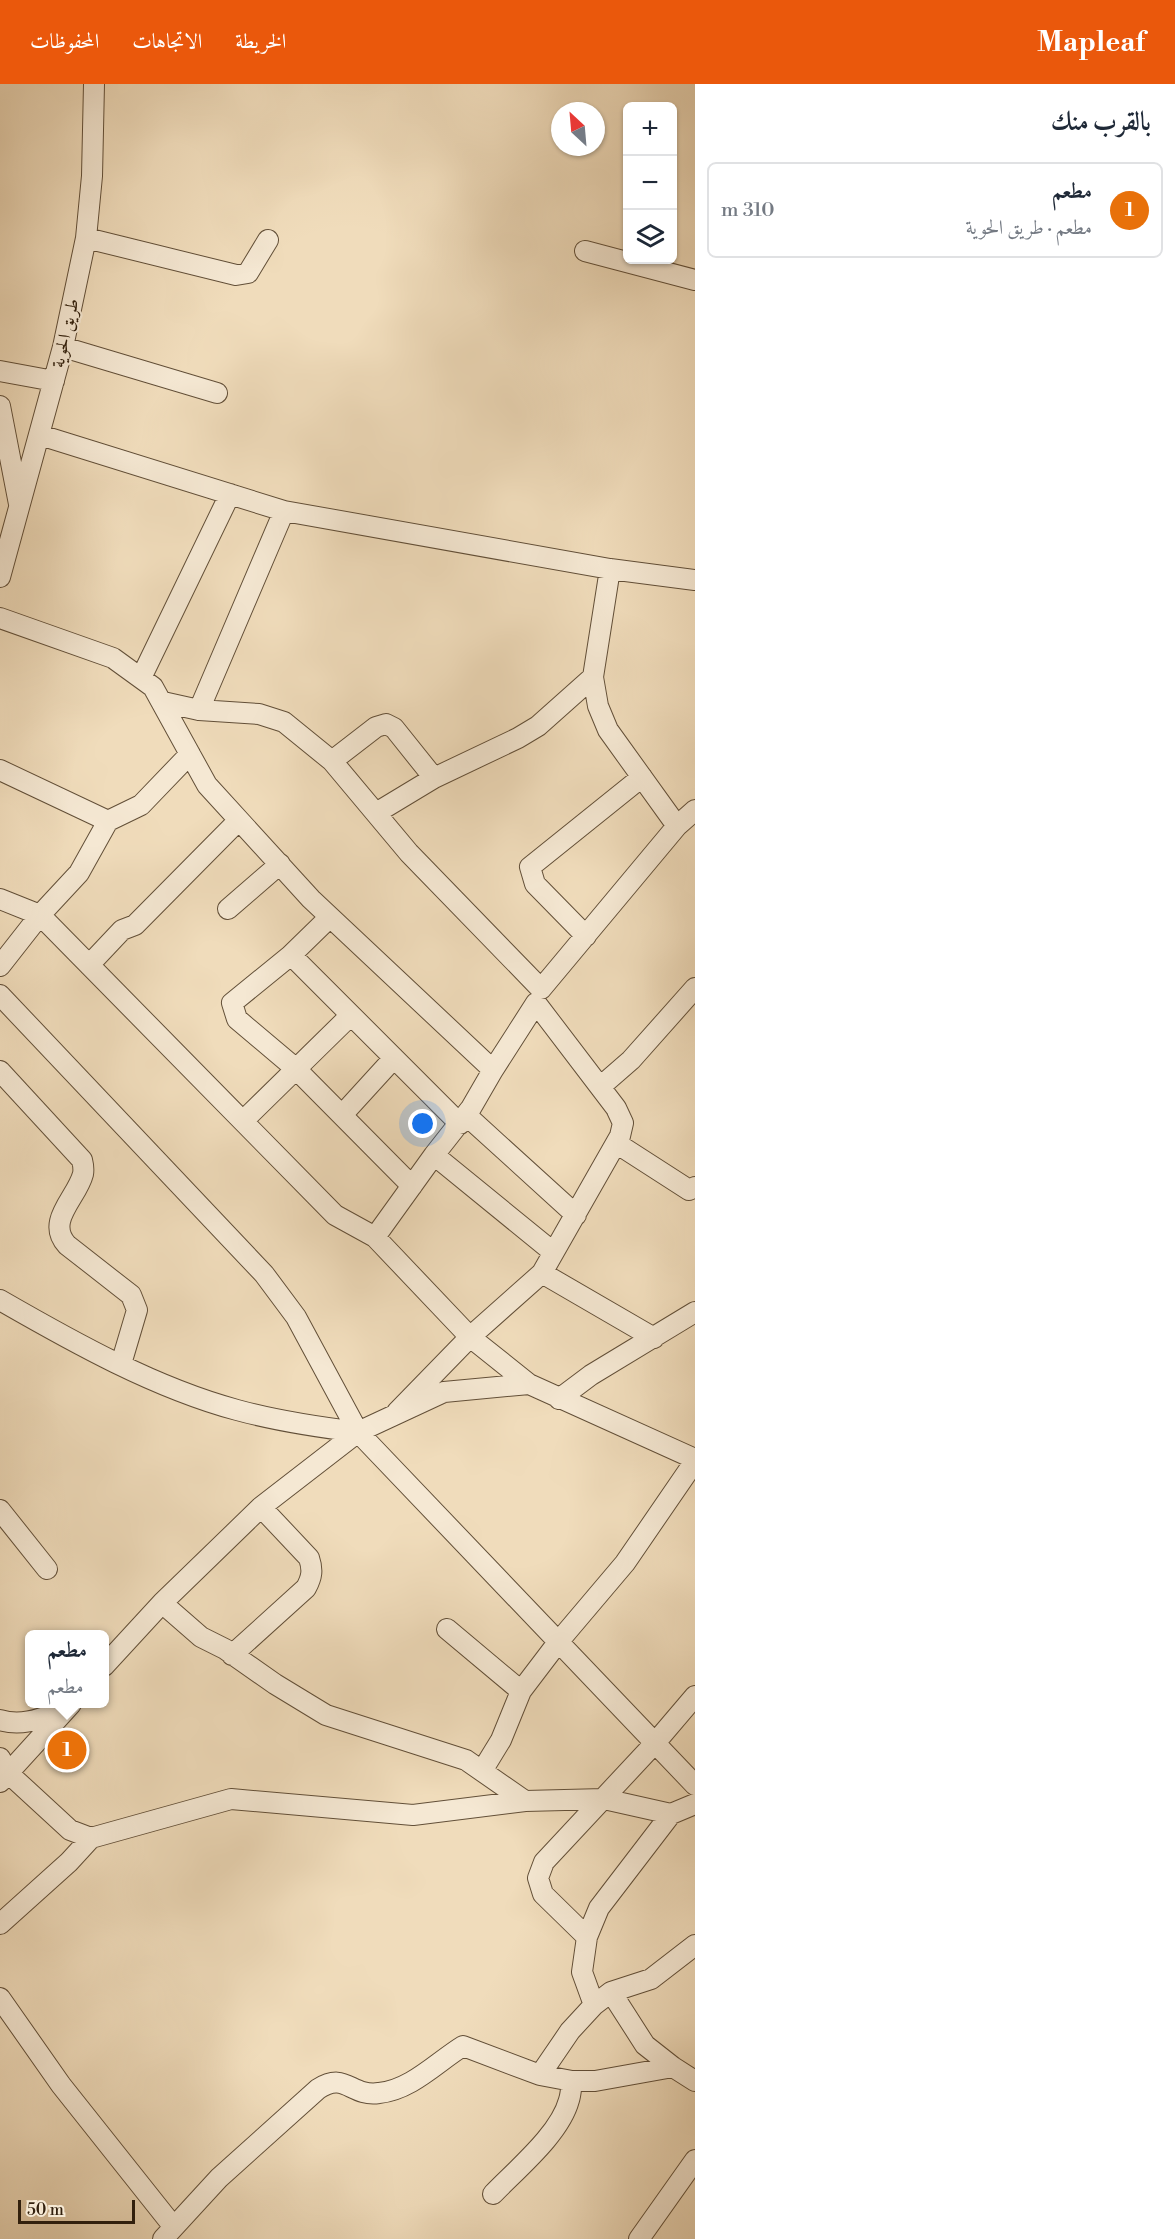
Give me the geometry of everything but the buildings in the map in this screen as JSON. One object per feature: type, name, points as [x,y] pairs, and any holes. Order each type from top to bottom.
[{"type":"street","name":"طريق الحوية","points":[[0,577],[63,347],[86,238],[92,176],[94,84]]},
{"type":"street","points":[[86,238],[236,275],[248,273],[268,240]]},
{"type":"street","points":[[585,251],[695,280]]},
{"type":"street","points":[[63,347],[217,393]]},
{"type":"street","points":[[0,371],[54,381]]},
{"type":"street","points":[[0,406],[20,510]]},
{"type":"street","points":[[40,435],[284,512],[610,569],[695,580]]},
{"type":"street","points":[[141,678],[230,494]]},
{"type":"street","points":[[199,710],[284,512]]},
{"type":"street","points":[[610,569],[593,677],[598,706],[608,730],[677,826]]},
{"type":"street","points":[[0,618],[113,658],[153,687],[207,785],[330,917],[493,1070]]},
{"type":"street","points":[[376,813],[434,778],[538,726],[593,677]]},
{"type":"street","points":[[163,702],[199,710],[259,714],[284,722],[332,761],[410,854],[539,996],[616,1108],[623,1123],[620,1136],[542,1274],[470,1337],[397,1412]]},
{"type":"street","points":[[332,761],[376,727],[386,724],[394,728],[434,778]]},
{"type":"street","points":[[0,966],[40,915],[79,873],[108,820],[141,805],[190,754]]},
{"type":"street","points":[[0,770],[108,820]]},
{"type":"street","points":[[586,936],[535,884],[530,867],[642,777]]},
{"type":"street","points":[[375,1237],[463,1119],[539,996],[677,826],[695,810]]},
{"type":"street","points":[[89,965],[122,930],[135,925],[239,820]]},
{"type":"street","points":[[228,909],[280,864]]},
{"type":"street","points":[[0,899],[40,915],[335,1215],[375,1237],[470,1337],[529,1384],[695,1460],[624,1563],[559,1641],[521,1692],[501,1740],[482,1771]]},
{"type":"street","points":[[330,917],[291,956],[232,1003],[237,1019],[295,1068],[412,1186]]},
{"type":"street","points":[[291,956],[394,1058],[576,1215]]},
{"type":"street","points":[[600,1087],[631,1060],[695,988]]},
{"type":"street","points":[[0,995],[264,1274],[296,1317],[358,1432],[695,1785]]},
{"type":"street","points":[[243,1121],[350,1016]]},
{"type":"street","points":[[342,1115],[394,1058]]},
{"type":"street","points":[[0,1071],[58,1131],[82,1160],[84,1172],[58,1225],[60,1237],[131,1295],[137,1310],[121,1364]]},
{"type":"street","points":[[616,1143],[689,1190],[695,1187]]},
{"type":"street","points":[[434,1155],[553,1252]]},
{"type":"street","points":[[542,1274],[654,1338]]},
{"type":"street","points":[[0,1300],[71,1341],[181,1392],[235,1410],[296,1424],[358,1432]]},
{"type":"street","points":[[559,1399],[591,1375],[695,1312]]},
{"type":"street","points":[[109,1662],[162,1603],[261,1507],[358,1432],[444,1392],[529,1384]]},
{"type":"street","points":[[232,1655],[306,1588],[311,1578],[312,1567],[309,1558],[261,1507]]},
{"type":"street","points":[[0,1510],[47,1569]]},
{"type":"street","points":[[162,1603],[201,1637],[326,1715],[466,1760],[525,1801]]},
{"type":"street","points":[[447,1629],[521,1692]]},
{"type":"street","points":[[587,1937],[543,1894],[538,1878],[544,1862],[655,1743],[695,1696]]},
{"type":"street","points":[[0,1720],[28,1722],[65,1708]]},
{"type":"street","points":[[67,1708],[3,1771],[70,1830],[90,1838]]},
{"type":"street","points":[[0,1924],[69,1862],[90,1838],[231,1799],[413,1815],[525,1801],[604,1799],[671,1814]]},
{"type":"street","points":[[594,2005],[582,1972],[587,1937],[599,1908],[671,1814],[695,1804]]},
{"type":"street","points":[[540,2075],[570,2031],[594,2005],[610,1992],[651,1979],[695,1945]]},
{"type":"street","points":[[610,1992],[645,2045],[695,2081]]},
{"type":"street","points":[[0,1998],[168,2233],[219,2178],[318,2089],[328,2083],[337,2081],[364,2093],[378,2094],[392,2090],[420,2076],[463,2046],[540,2075],[572,2081],[595,2081],[673,2067]]},
{"type":"street","points":[[493,2194],[534,2152],[559,2121],[569,2101],[572,2081]]},
{"type":"street","points":[[639,2239],[695,2160]]},
{"type":"place","name":"مطعم","points":[[67,1750]]}]
